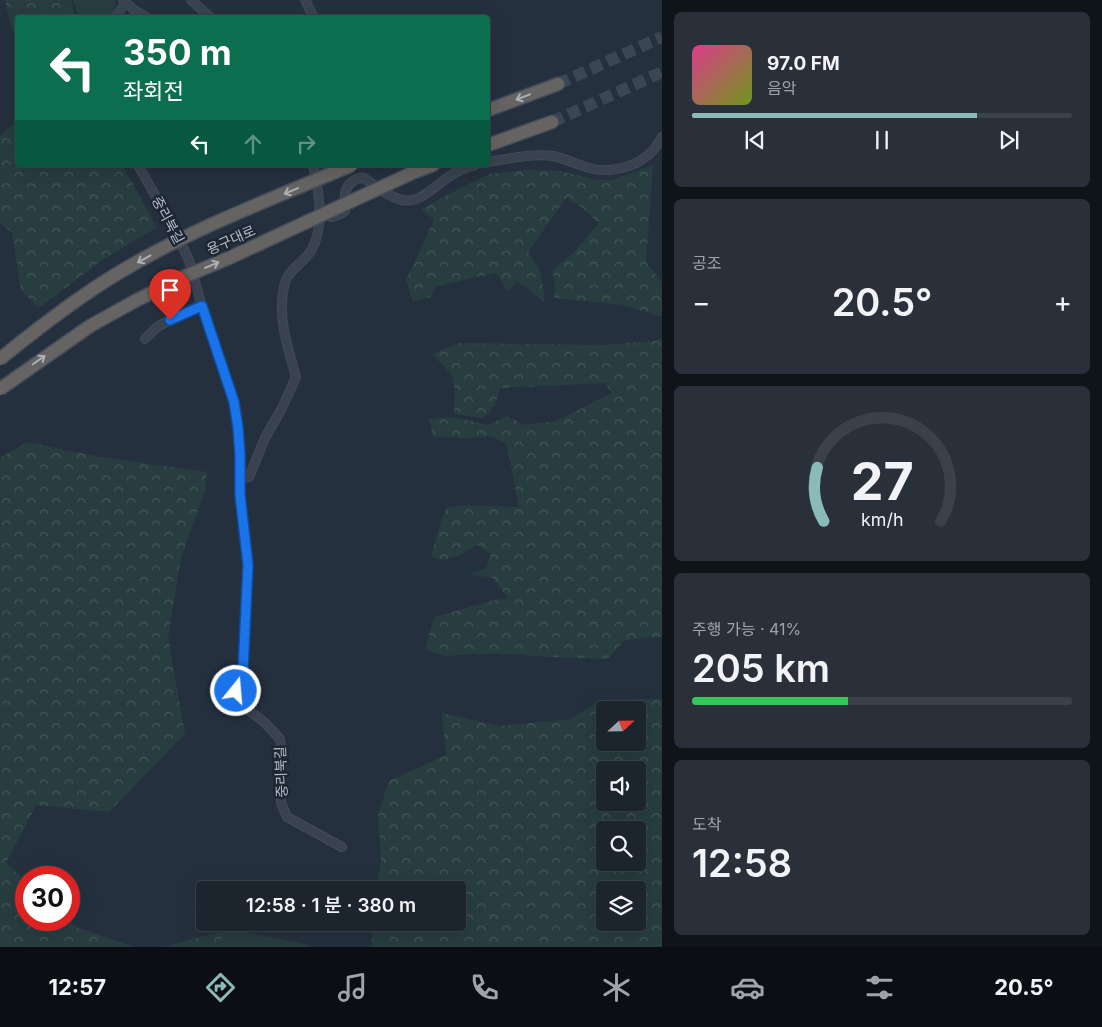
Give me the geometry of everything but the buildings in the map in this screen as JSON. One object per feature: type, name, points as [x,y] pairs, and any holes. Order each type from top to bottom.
[{"type":"highway","points":[[490,109],[558,84]]},
{"type":"highway","points":[[490,143],[552,122]]},
{"type":"highway","name":"용구대로","points":[[0,359],[72,303],[120,272],[186,237],[347,167]]},
{"type":"highway","name":"용구대로","points":[[0,389],[90,326],[135,301],[181,278],[428,167]]},
{"type":"street","points":[[191,0],[208,15]]},
{"type":"street","points":[[304,0],[312,15]]},
{"type":"street","points":[[117,15],[124,1],[143,15]]},
{"type":"street","points":[[490,162],[543,155],[561,158],[595,169],[614,169],[643,160],[650,155],[662,137]]},
{"type":"street","name":"중리북길","points":[[139,167],[173,227],[188,260],[234,402],[239,437],[240,495],[248,565],[243,670],[236,691],[243,706],[264,722],[280,739],[282,757],[281,803],[287,817],[342,847]]},
{"type":"street","points":[[240,479],[249,477],[265,438],[282,408],[296,377],[282,326],[282,293],[287,276],[310,252],[317,237],[320,212],[313,167]]},
{"type":"street","points":[[320,212],[332,217],[345,211],[346,191],[350,184],[359,178],[364,178],[397,198],[410,200],[426,194],[455,173],[470,167]]},
{"type":"street","points":[[145,339],[157,327],[202,306]]},
{"type":"green space","points":[[5,0],[71,0],[75,15],[15,15],[15,34],[11,27]]},
{"type":"green space","points":[[73,0],[114,0],[116,3],[112,15],[77,15]]},
{"type":"green space","points":[[15,124],[15,167],[123,167],[157,227],[98,263],[39,308],[21,290],[12,233],[0,223],[0,136]]},
{"type":"green space","points":[[653,165],[646,262],[662,282],[662,317],[623,305],[554,298],[555,284],[552,271],[573,253],[599,223],[581,207],[566,198],[528,252],[540,270],[544,302],[517,281],[508,292],[496,273],[437,286],[430,297],[413,302],[406,280],[434,220],[421,209],[490,174],[526,170],[560,171],[597,180],[611,180]]},
{"type":"green space","points":[[662,338],[662,637],[624,641],[607,659],[511,654],[445,656],[425,650],[434,617],[508,598],[493,578],[468,574],[486,569],[491,555],[478,545],[458,556],[443,560],[431,557],[447,507],[474,505],[519,507],[507,445],[492,437],[433,437],[429,419],[453,417],[488,425],[507,416],[524,425],[556,421],[612,393],[605,383],[500,388],[495,405],[484,418],[454,414],[455,391],[452,375],[432,354],[459,343],[602,345],[655,341]]},
{"type":"green space","points":[[27,442],[100,457],[207,472],[205,491],[181,558],[168,637],[185,734],[109,812],[36,805],[6,863],[15,871],[15,931],[80,931],[80,929],[134,947],[0,947],[0,458]]},
{"type":"green space","points":[[662,699],[662,947],[372,947],[372,931],[466,931],[466,881],[378,881],[381,861],[378,814],[389,781],[446,755],[442,713],[499,726],[571,719],[596,703],[596,751],[646,751],[646,701],[599,701]]},
{"type":"green space","points":[[224,931],[241,931],[313,947],[219,947]]},
{"type":"green space","points":[[224,931],[219,947],[163,947]]},
{"type":"tunnel","points":[[558,84],[662,37]]},
{"type":"tunnel","points":[[552,122],[662,72]]},
{"type":"route","points":[[170,320],[202,306],[234,402],[240,455],[240,495],[248,565],[243,670],[236,691]]}]
